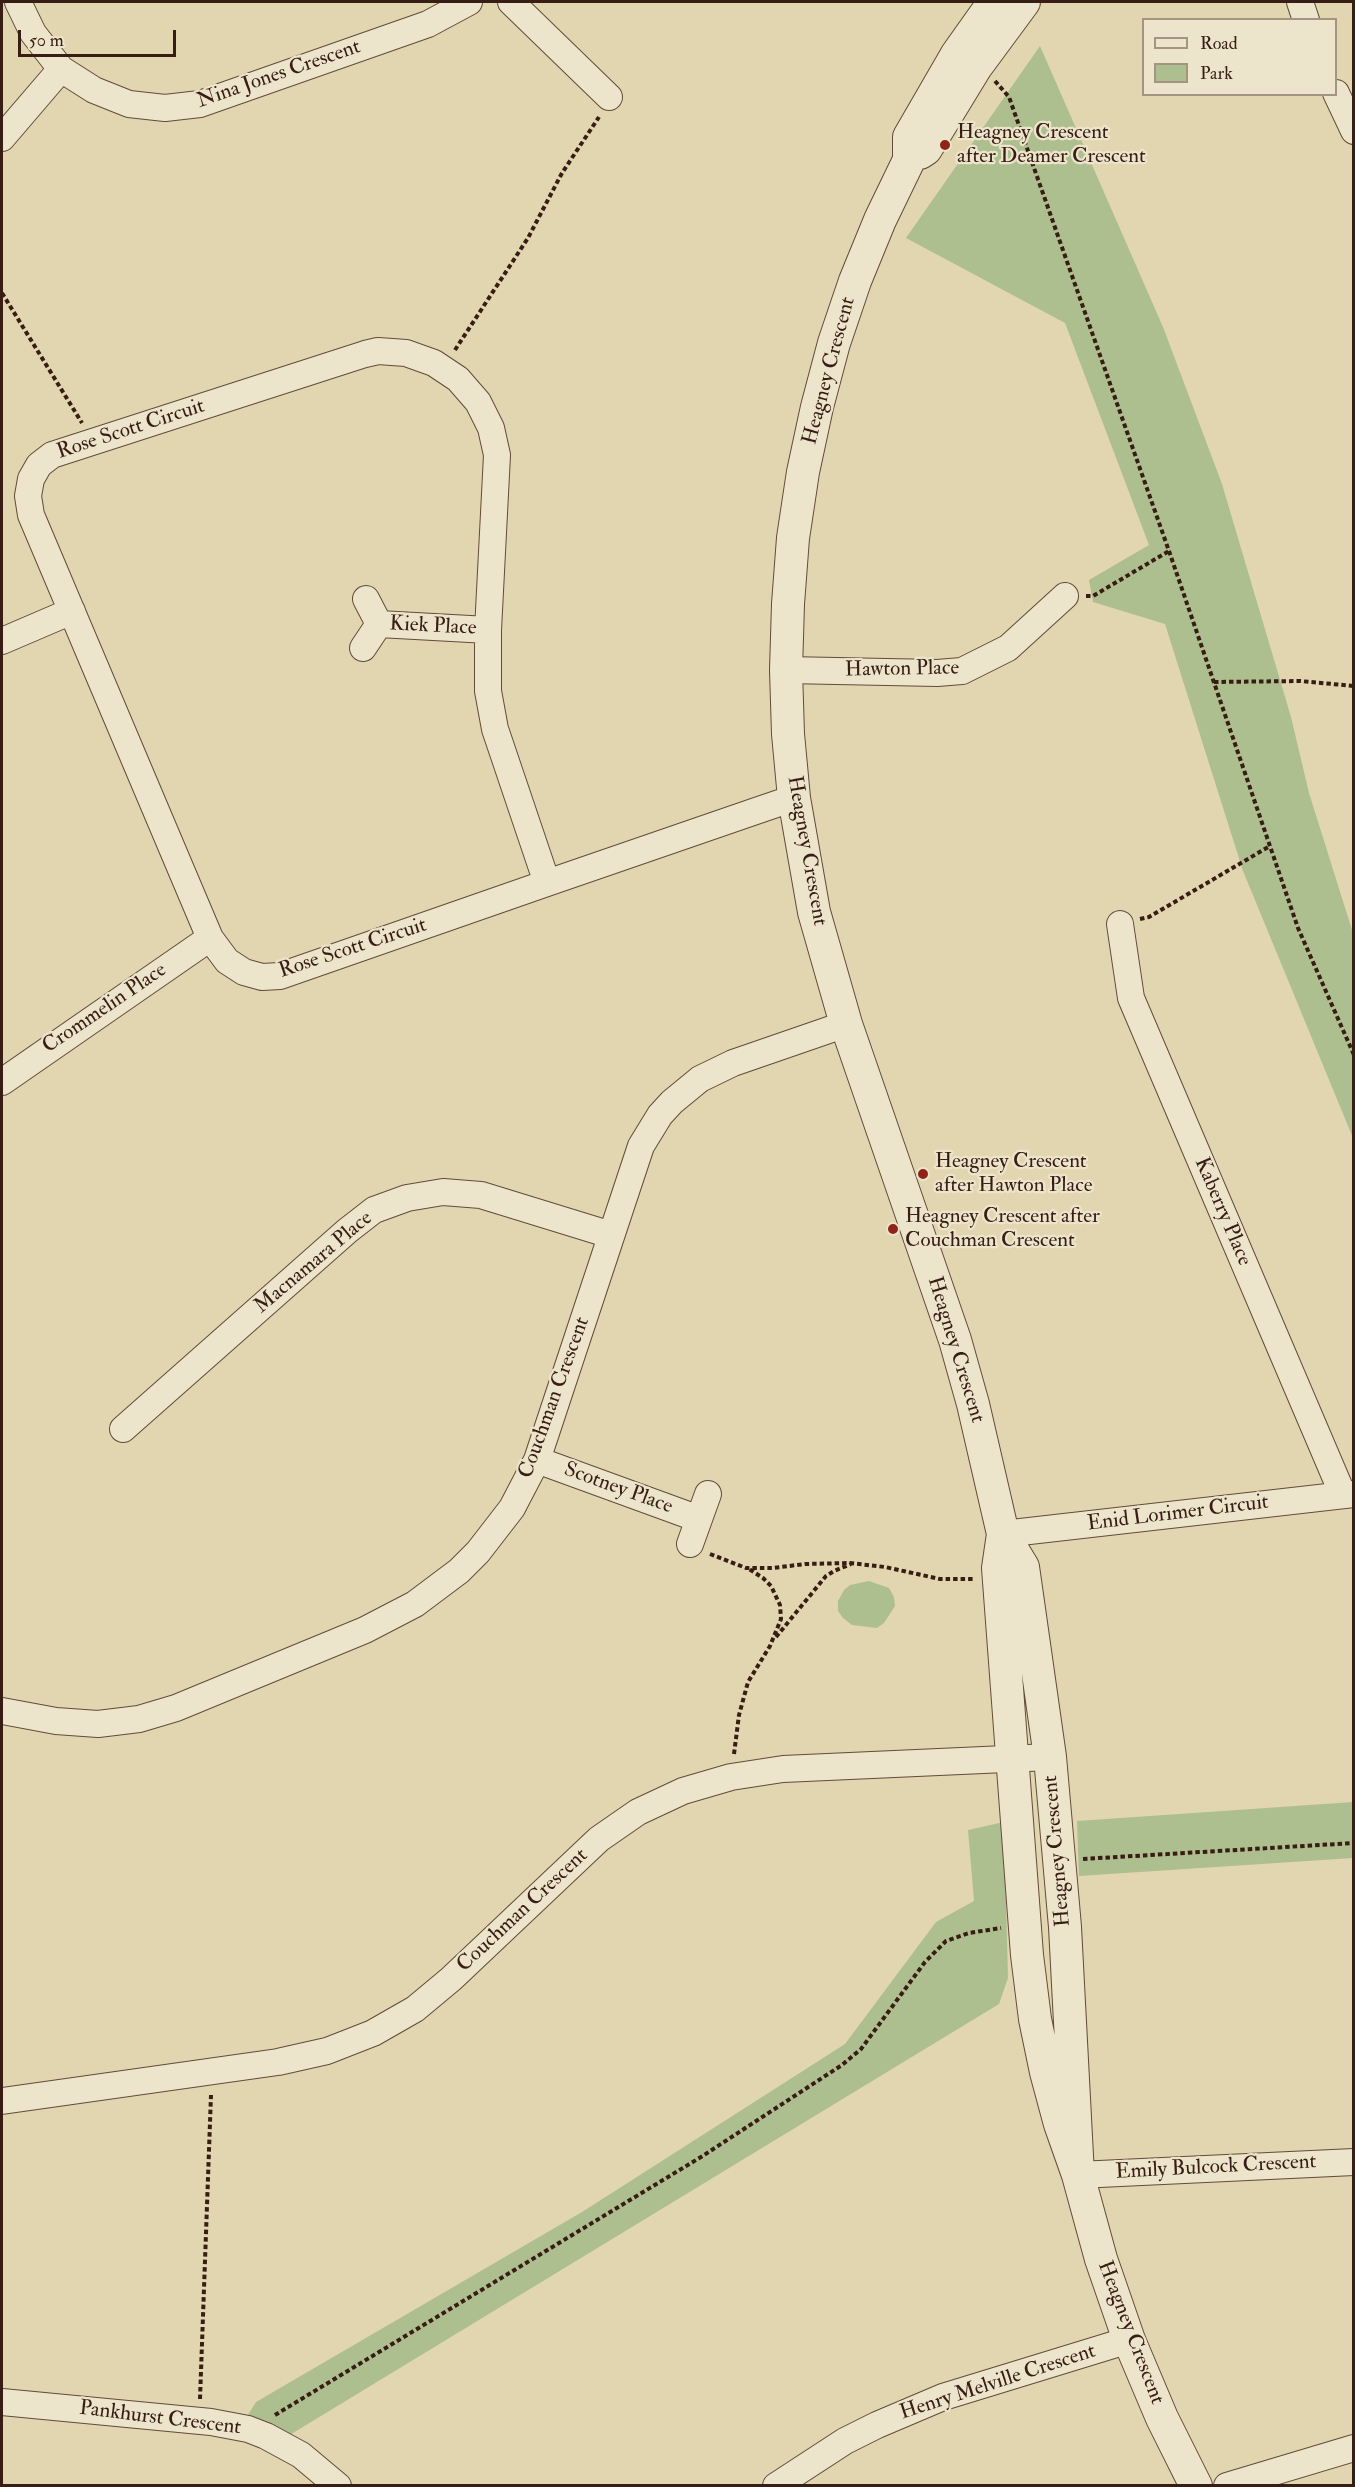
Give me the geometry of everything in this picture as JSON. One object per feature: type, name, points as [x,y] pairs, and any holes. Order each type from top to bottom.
[{"type":"street","name":"Nina Jones Crescent","points":[[18,2],[33,33],[61,69],[94,90],[129,104],[165,108],[200,104],[428,24],[469,2]]},
{"type":"street","points":[[512,2],[609,97]]},
{"type":"street","name":"Heagney Crescent","points":[[994,2],[957,54],[909,137],[909,160],[880,220],[855,281],[834,344],[803,472],[794,538],[788,603],[786,670],[788,734],[794,798],[814,912],[846,1023],[955,1340],[973,1404],[1003,1534],[1023,1567],[1050,1757],[1059,1861],[1078,2175]]},
{"type":"street","name":"Heagney Crescent","points":[[909,160],[926,149],[976,67],[1024,2]]},
{"type":"street","points":[[1300,2],[1305,18]]},
{"type":"street","points":[[2,138],[61,69]]},
{"type":"street","points":[[1336,96],[1353,131]]},
{"type":"street","name":"Rose Scott Circuit","points":[[547,883],[495,729],[488,691],[488,630],[497,455],[491,428],[478,402],[458,379],[434,363],[406,353],[378,351],[93,441],[52,455],[39,465],[30,479],[28,496],[31,515],[210,938],[227,961],[244,972],[262,977],[280,976],[794,798]]},
{"type":"street","name":"Hawton Place","points":[[786,670],[937,674],[962,671],[1008,648],[1065,597]]},
{"type":"street","name":"Kiek Place","points":[[366,599],[379,624]]},
{"type":"street","points":[[2,641],[72,611]]},
{"type":"street","name":"Kiek Place","points":[[379,624],[488,630]]},
{"type":"street","name":"Kiek Place","points":[[363,648],[379,624]]},
{"type":"street","name":"Kaberry Place","points":[[1120,924],[1131,998],[1348,1494]]},
{"type":"street","name":"Crommelin Place","points":[[2,1082],[210,938]]},
{"type":"street","name":"Couchman Crescent","points":[[2,1712],[56,1721],[98,1724],[139,1719],[176,1708],[365,1630],[415,1604],[459,1571],[478,1552],[512,1508],[537,1460],[641,1146],[660,1115],[672,1101],[700,1079],[733,1063],[846,1023]]},
{"type":"street","name":"Macnamara Place","points":[[123,1429],[347,1231],[374,1210],[407,1198],[443,1192],[481,1195],[611,1235]]},
{"type":"street","name":"Scotney Place","points":[[537,1460],[699,1519]]},
{"type":"street","name":"Scotney Place","points":[[690,1544],[708,1494]]},
{"type":"street","name":"Enid Lorimer Circuit","points":[[1003,1534],[1348,1494]]},
{"type":"street","name":"Heagney Crescent","points":[[1003,1534],[999,1577],[1027,1955],[1035,2019],[1060,2124],[1078,2175],[1101,2259],[1129,2340],[1162,2418],[1196,2486]]},
{"type":"street","name":"Couchman Crescent","points":[[2,2101],[278,2062],[327,2051],[373,2033],[415,2009],[451,1979],[607,1834],[638,1812],[683,1791],[737,1776],[783,1770],[1050,1757]]},
{"type":"street","name":"Emily Bulcock Crescent","points":[[1078,2175],[1353,2162]]},
{"type":"street","name":"Henry Melville Crescent","points":[[776,2486],[856,2436],[943,2397],[1129,2340]]},
{"type":"street","name":"Pankhurst Crescent","points":[[2,2402],[200,2421],[260,2434],[301,2455],[338,2486]]},
{"type":"street","points":[[1227,2486],[1353,2448]]},
{"type":"path","points":[[989,75],[1009,97],[1169,551],[1298,928],[1353,1055]]},
{"type":"path","points":[[443,369],[528,238],[562,173],[597,122],[609,97]]},
{"type":"path","points":[[2,293],[93,441]]},
{"type":"path","points":[[1065,597],[1094,596],[1169,551]]},
{"type":"path","points":[[1214,682],[1300,681],[1353,686]]},
{"type":"path","points":[[1120,924],[1149,917],[1270,846]]},
{"type":"path","points":[[690,1544],[689,1546],[746,1568],[763,1578],[771,1587],[780,1605],[781,1619],[771,1644]]},
{"type":"path","points":[[746,1568],[851,1564],[885,1567],[940,1579],[999,1577]]},
{"type":"path","points":[[737,1776],[734,1742],[748,1682],[771,1644],[826,1576],[851,1564]]},
{"type":"path","points":[[1059,1861],[1353,1843]]},
{"type":"path","points":[[260,2434],[264,2424],[289,2405],[701,2157],[842,2065],[861,2049],[925,1962],[946,1941],[969,1933],[1010,1927]]},
{"type":"path","points":[[200,2421],[212,2072]]},
{"type":"green space","points":[[1040,46],[1163,327],[1222,484],[1291,717],[1309,793],[1353,933],[1353,1138],[1243,871],[1165,624],[1093,602],[1089,580],[1149,545],[1065,323],[906,238]]},
{"type":"green space","points":[[869,1581],[889,1588],[894,1597],[895,1606],[884,1623],[877,1628],[852,1625],[838,1611],[838,1601],[844,1590],[850,1585]]},
{"type":"green space","points":[[1353,1802],[1353,1858],[1079,1876],[1077,1821]]},
{"type":"green space","points":[[1004,1822],[1008,1978],[999,2004],[288,2436],[246,2418],[256,2402],[582,2212],[845,2044],[936,1922],[974,1901],[968,1830]]},
{"type":"place","name":"Heagney Crescent after Deamer Crescent","points":[[945,145]]},
{"type":"place","name":"Heagney Crescent after Hawton Place","points":[[923,1174]]},
{"type":"place","name":"Heagney Crescent after Couchman Crescent","points":[[893,1229]]}]
